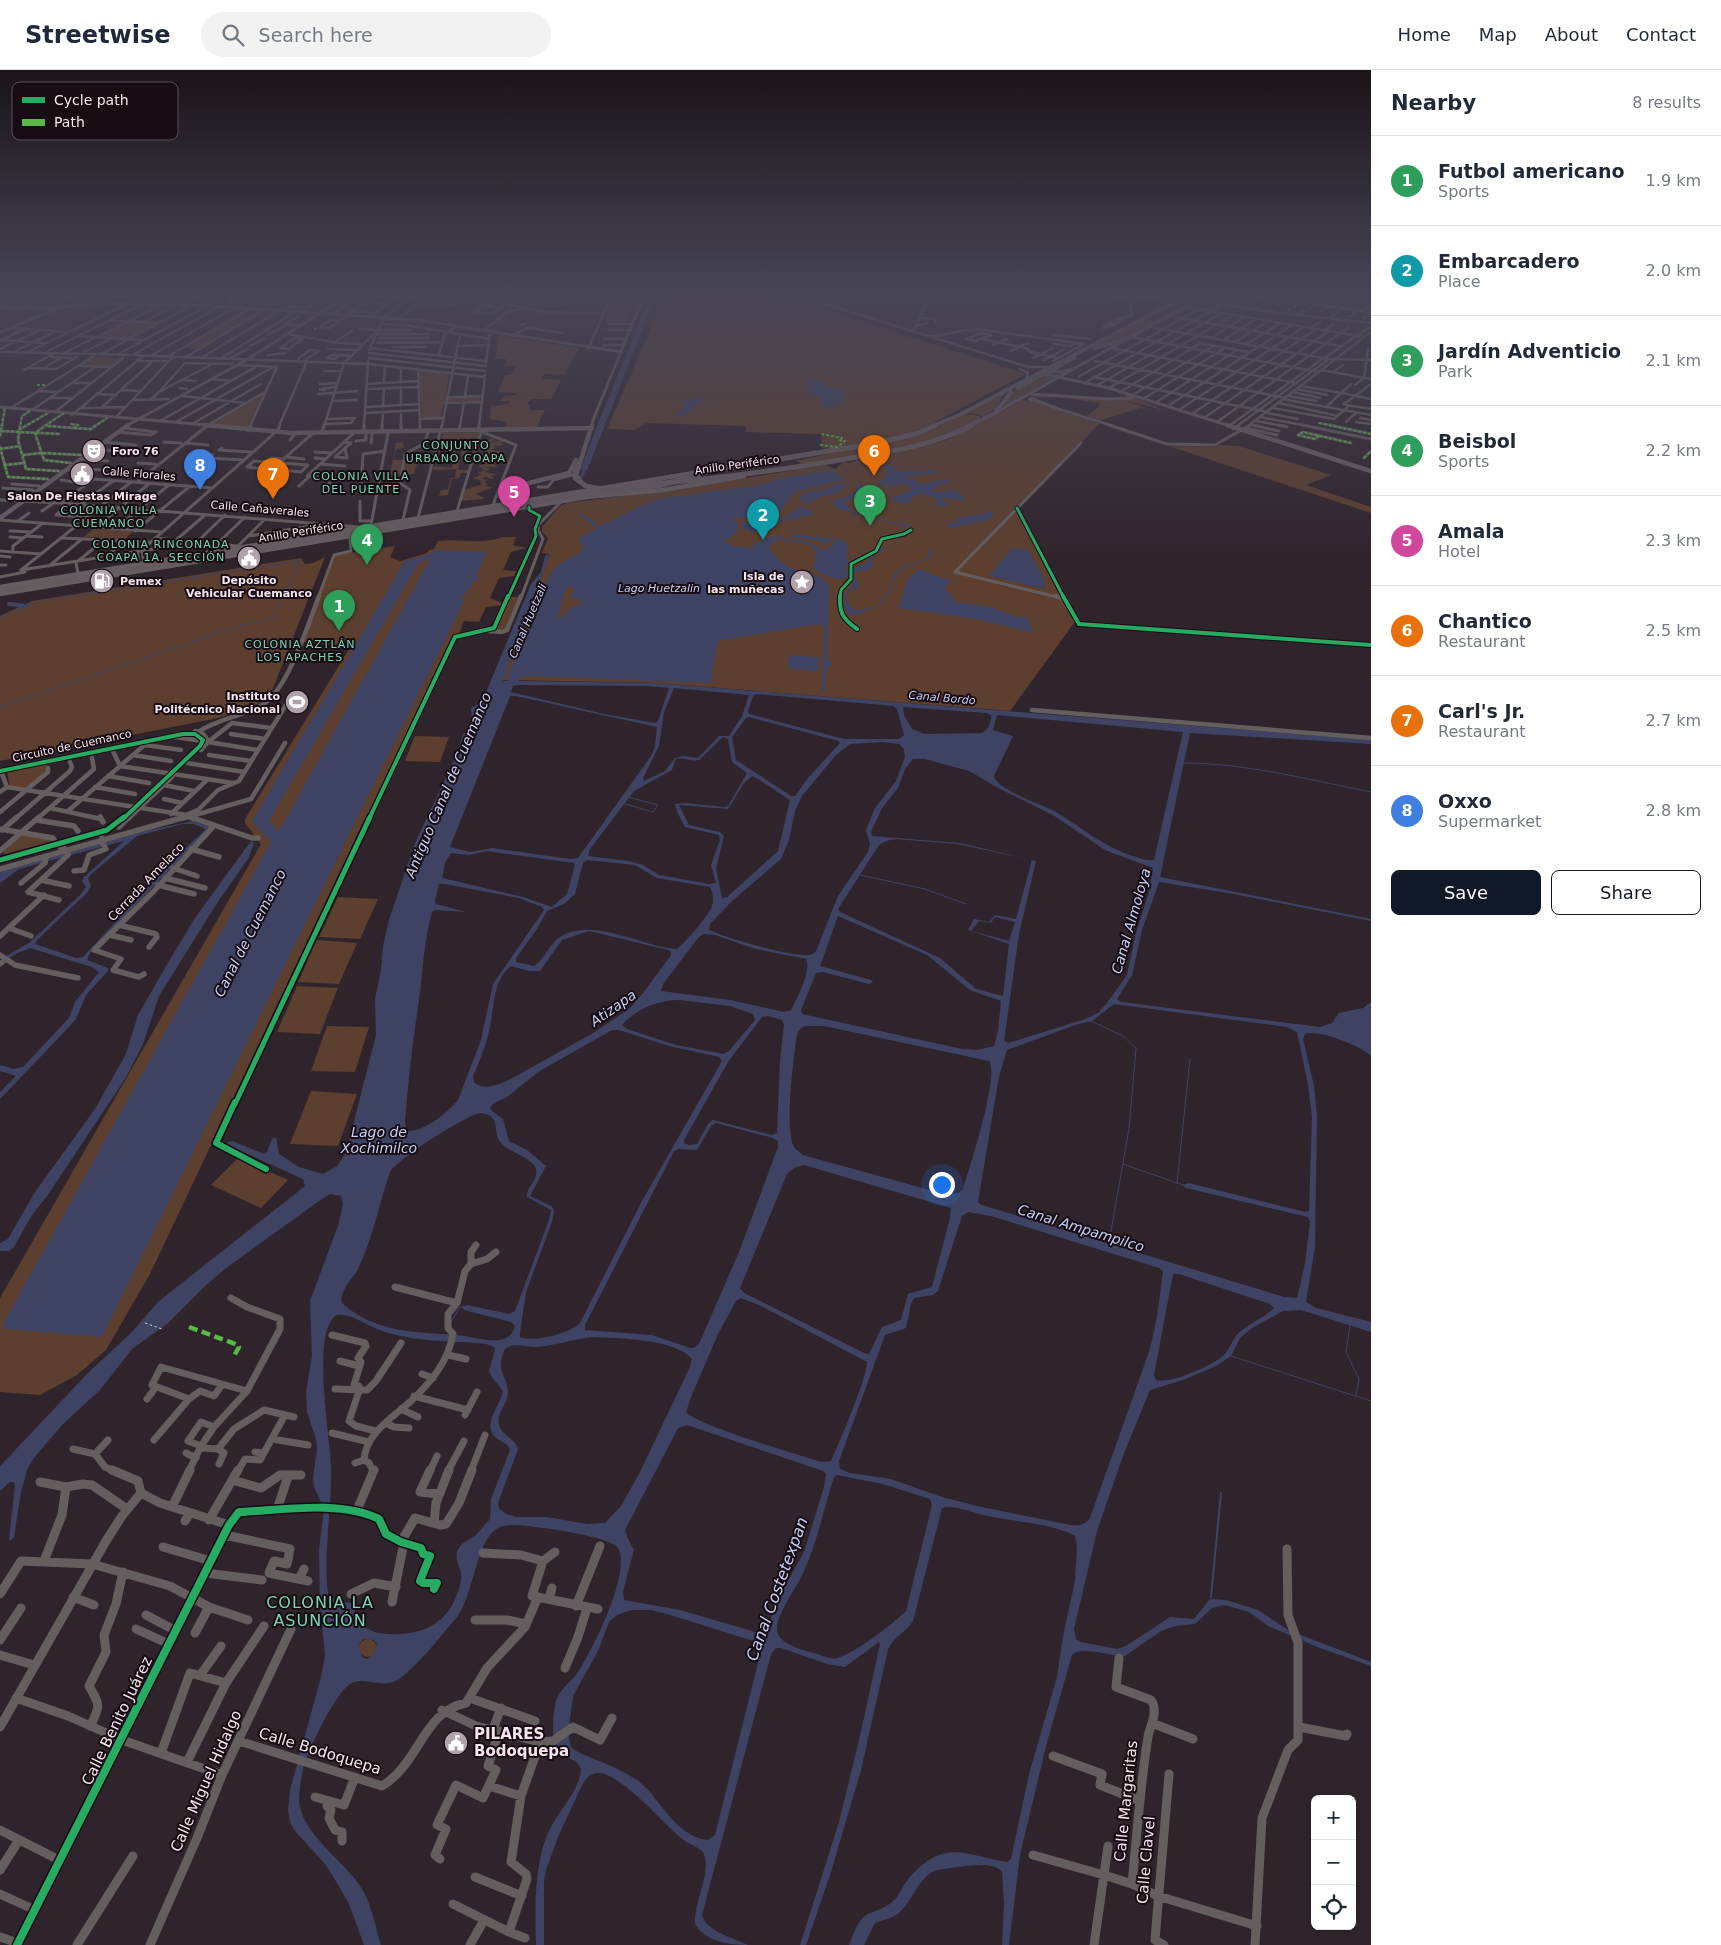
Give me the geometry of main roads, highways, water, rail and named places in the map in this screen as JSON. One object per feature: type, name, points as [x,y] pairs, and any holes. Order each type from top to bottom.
[{"type":"highway","points":[[1008,389],[1023,380]]},
{"type":"highway","points":[[1008,389],[1026,380]]},
{"type":"highway","points":[[995,413],[1001,407],[1004,397],[1032,380]]},
{"type":"highway","name":"Anillo Periférico","points":[[1,591],[270,547],[350,536],[479,511],[639,487],[672,484],[718,469],[899,439],[934,428],[1008,389]]},
{"type":"highway","name":"Anillo Periférico","points":[[1,591],[15,585],[207,555],[373,525],[639,487],[800,467],[924,445],[948,437],[995,413]]},
{"type":"highway","points":[[959,415],[977,414],[982,420]]},
{"type":"highway","points":[[576,462],[574,477],[586,486],[606,489],[639,487]]},
{"type":"highway","points":[[350,536],[392,530]]},
{"type":"highway","points":[[207,555],[288,539]]},
{"type":"highway","points":[[233,556],[270,547]]},
{"type":"highway","points":[[1,591],[27,590]]},
{"type":"main road","points":[[0,517],[11,506],[81,457],[135,420],[199,380]]},
{"type":"main road","points":[[81,457],[135,420],[209,380]]},
{"type":"main road","points":[[514,500],[520,488],[526,484],[569,475],[610,380]]},
{"type":"main road","points":[[1029,397],[1053,380]]},
{"type":"main road","points":[[1071,380],[1098,385],[1129,397],[1168,406],[1238,430]]},
{"type":"main road","points":[[995,413],[1021,399],[1047,394],[1118,399],[1129,397]]},
{"type":"main road","points":[[1141,399],[1371,472]]},
{"type":"main road","points":[[2,408],[12,407],[31,411],[56,411],[107,418],[176,422],[205,426]]},
{"type":"main road","points":[[2,408],[295,434],[481,431]]},
{"type":"main road","points":[[275,432],[367,434],[382,431],[589,428]]},
{"type":"main road","points":[[589,428],[576,477],[585,485],[602,488]]},
{"type":"main road","points":[[0,517],[33,490],[70,465]]},
{"type":"main road","points":[[15,585],[142,562],[502,504],[514,500],[663,490],[800,467]]},
{"type":"main road","points":[[392,530],[529,506],[602,488],[718,469]]},
{"type":"main road","points":[[27,590],[350,536]]},
{"type":"water","points":[[616,380],[622,380],[588,468],[586,471],[583,471],[581,468]]},
{"type":"water","points":[[803,380],[822,381],[823,385],[836,387],[846,394],[838,407],[823,408],[820,398],[808,391],[809,386],[803,383]]},
{"type":"water","points":[[699,397],[708,399],[698,402],[691,410],[684,414],[673,415],[685,407],[683,403],[685,400]]},
{"type":"water","points":[[886,465],[895,467],[896,471],[937,471],[939,473],[916,475],[907,478],[923,484],[949,479],[951,482],[939,485],[934,489],[935,492],[958,491],[959,494],[967,498],[959,500],[943,498],[943,501],[949,505],[940,507],[934,506],[938,503],[937,499],[929,495],[919,494],[906,503],[895,502],[892,498],[913,489],[904,485],[879,483],[888,473],[883,467]]},
{"type":"water","name":"Lago de Xochimilco","points":[[832,470],[845,479],[795,492],[778,511],[759,517],[733,518],[738,526],[737,532],[724,542],[733,546],[753,548],[756,547],[751,545],[775,535],[791,540],[810,542],[822,550],[828,549],[832,544],[838,542],[826,543],[794,538],[789,534],[838,539],[847,543],[848,551],[846,556],[849,560],[846,567],[849,572],[846,578],[842,579],[829,577],[813,568],[817,551],[807,544],[779,539],[769,546],[770,551],[787,566],[815,574],[829,586],[827,659],[833,664],[827,669],[825,693],[822,693],[824,626],[817,624],[718,641],[712,672],[713,683],[527,676],[521,677],[518,681],[655,683],[1371,740],[1371,744],[1190,733],[1160,877],[1371,919],[1371,921],[1234,894],[1159,882],[1142,930],[1132,975],[1117,999],[1121,1002],[1320,1027],[1332,1023],[1339,1013],[1363,1008],[1371,1002],[1371,1056],[1359,1048],[1329,1036],[1311,1033],[1305,1034],[1303,1039],[1314,1086],[1317,1116],[1315,1247],[1306,1302],[1316,1308],[1371,1322],[1371,1332],[1301,1310],[1283,1311],[1252,1328],[1240,1338],[1231,1356],[1216,1366],[1183,1380],[1150,1390],[1124,1453],[1097,1531],[1074,1629],[1076,1639],[1081,1642],[1117,1649],[1126,1646],[1170,1617],[1194,1619],[1210,1599],[1226,1600],[1258,1610],[1288,1630],[1371,1662],[1371,1666],[1320,1648],[1268,1626],[1249,1612],[1225,1605],[1212,1608],[1195,1624],[1175,1626],[1161,1631],[1125,1656],[1089,1651],[1077,1652],[1072,1655],[1047,1742],[1020,1855],[1009,1945],[1002,1945],[1004,1903],[1002,1872],[997,1868],[981,1865],[936,1870],[924,1879],[900,1912],[891,1918],[875,1923],[864,1945],[849,1945],[860,1921],[866,1915],[891,1903],[909,1878],[933,1858],[955,1852],[1007,1862],[1011,1859],[1029,1774],[1057,1677],[1063,1636],[1075,1581],[1077,1545],[1075,1536],[1045,1526],[983,1515],[959,1508],[942,1508],[913,1621],[893,1641],[888,1649],[861,1770],[831,1872],[806,1945],[800,1945],[839,1822],[860,1736],[879,1642],[845,1667],[827,1664],[781,1648],[776,1648],[771,1654],[702,1915],[709,1926],[715,1930],[748,1945],[726,1943],[711,1939],[699,1930],[695,1924],[695,1916],[706,1868],[703,1852],[681,1838],[617,1780],[597,1773],[586,1779],[582,1785],[558,1837],[546,1870],[544,1881],[544,1945],[536,1945],[536,1887],[540,1857],[549,1831],[572,1794],[581,1770],[576,1762],[561,1753],[555,1743],[553,1730],[556,1700],[584,1662],[609,1611],[620,1575],[621,1559],[618,1548],[601,1539],[522,1525],[503,1526],[495,1530],[483,1547],[467,1597],[457,1617],[426,1653],[400,1678],[388,1683],[357,1681],[346,1688],[338,1697],[323,1722],[303,1769],[299,1796],[306,1822],[323,1845],[354,1878],[362,1889],[371,1909],[381,1945],[364,1945],[349,1904],[340,1888],[326,1865],[295,1831],[290,1822],[288,1811],[290,1790],[321,1677],[325,1655],[320,1605],[319,1549],[324,1509],[314,1487],[316,1439],[307,1412],[306,1392],[312,1356],[310,1301],[339,1223],[343,1204],[341,1196],[330,1194],[226,1268],[167,1324],[132,1349],[100,1390],[63,1424],[33,1459],[27,1470],[21,1492],[14,1537],[10,1541],[15,1485],[14,1482],[10,1482],[0,1491],[0,1466],[89,1372],[131,1333],[159,1301],[305,1186],[303,1179],[236,1149],[227,1144],[228,1142],[232,1141],[264,1154],[267,1152],[272,1139],[276,1137],[279,1154],[299,1167],[323,1174],[337,1166],[346,1153],[376,1035],[375,999],[389,920],[415,843],[458,752],[462,737],[472,720],[471,708],[482,702],[531,584],[541,572],[545,556],[550,554],[503,681],[509,681],[508,676],[551,572],[561,563],[581,552],[583,548],[579,540],[580,537],[657,499],[760,485],[781,478]],"holes":[[[567,587],[571,587],[575,591],[571,594],[571,597],[580,600],[582,603],[565,611],[567,613],[558,618],[563,596]],[[518,685],[647,686],[669,688],[658,721],[655,723],[604,714],[511,692],[513,686]],[[674,688],[749,695],[742,716],[729,736],[719,736],[698,758],[683,756],[675,758],[665,771],[644,781],[643,778],[659,746],[664,712]],[[756,694],[894,706],[897,709],[904,735],[899,739],[844,739],[749,714],[748,711],[753,696]],[[510,696],[657,727],[655,747],[651,756],[578,858],[570,859],[492,848],[470,852],[450,847]],[[903,707],[986,713],[991,715],[991,720],[988,728],[982,733],[925,734],[912,729],[904,715]],[[997,715],[1183,732],[1154,860],[1140,858],[1114,848],[1056,812],[1021,797],[1003,787],[994,776],[1013,736],[993,730]],[[749,717],[839,741],[840,743],[808,778],[795,796],[791,796],[736,760],[732,737],[746,718]],[[723,737],[728,739],[732,762],[747,773],[728,806],[675,804],[685,827],[719,835],[720,840],[711,865],[716,883],[709,884],[659,875],[643,865],[629,861],[588,856],[590,849],[634,791],[672,770],[676,759],[699,760]],[[883,742],[899,744],[904,749],[905,757],[896,781],[875,808],[866,830],[870,844],[868,852],[838,896],[816,951],[810,955],[789,953],[743,942],[709,930],[710,924],[732,901],[781,859],[789,840],[795,811],[802,796],[836,755],[850,744]],[[913,759],[925,759],[969,771],[1002,790],[1053,815],[1105,850],[1153,868],[1149,892],[1136,933],[1127,975],[1098,1013],[1085,1019],[1015,1041],[1008,1043],[1004,1041],[1019,934],[1036,861],[1032,860],[1016,919],[995,915],[989,922],[974,919],[968,930],[1009,944],[1003,996],[976,989],[940,958],[840,912],[838,909],[879,845],[886,841],[895,839],[957,844],[1030,860],[960,843],[872,836],[871,832],[882,808],[898,788],[905,769]],[[752,776],[790,800],[778,851],[727,897],[722,898],[716,868],[724,836],[720,832],[689,825],[679,805],[728,809],[744,783]],[[487,851],[574,863],[575,865],[567,894],[552,907],[523,897],[442,878],[445,863],[451,853],[469,855]],[[587,860],[635,865],[657,878],[710,887],[713,896],[712,906],[707,915],[677,949],[602,931],[573,931],[560,937],[534,966],[516,962],[516,958],[537,929],[547,911],[564,904],[575,894],[583,863]],[[439,884],[519,898],[542,907],[544,910],[493,984],[481,1040],[458,1100],[430,1124],[423,1128],[409,1131],[406,1128],[405,1122],[409,1079],[425,948],[432,912],[435,910],[466,912],[436,904]],[[838,916],[927,955],[970,990],[1001,1001],[998,1031],[994,1046],[977,1050],[962,1049],[802,1014],[801,1010],[816,973],[823,972],[869,984],[873,982],[820,966]],[[995,917],[1015,922],[1009,941],[971,931],[979,921],[991,923]],[[589,931],[671,952],[671,955],[644,992],[630,1008],[595,1032],[507,1081],[486,1087],[474,1082],[473,1076],[488,1037],[497,988],[505,972],[511,966],[529,971],[540,971],[562,940]],[[703,934],[715,935],[756,949],[806,959],[807,970],[805,977],[791,1010],[784,1012],[730,1000],[661,991],[663,984]],[[671,1000],[730,1006],[753,1014],[755,1020],[729,1051],[723,1054],[676,1045],[627,1029],[622,1025],[634,1014],[648,1006]],[[1114,1004],[1287,1027],[1297,1032],[1308,1085],[1312,1117],[1309,1211],[1305,1212],[1189,1183],[1182,1185],[1186,1188],[1308,1217],[1310,1221],[1305,1264],[1297,1298],[1284,1297],[982,1205],[978,1202],[999,1076],[1007,1050],[1075,1025],[1092,1021]],[[768,1016],[782,1020],[784,1025],[780,1061],[777,1133],[772,1135],[713,1120],[708,1124],[697,1144],[689,1145],[684,1143],[728,1062],[762,1017]],[[805,1026],[824,1026],[989,1061],[991,1070],[987,1103],[963,1189],[959,1193],[944,1194],[803,1155],[794,1147],[791,1138],[792,1074],[797,1034]],[[612,1030],[619,1030],[669,1046],[719,1057],[722,1061],[642,1201],[580,1323],[569,1330],[552,1336],[534,1339],[520,1337],[526,1292],[552,1222],[554,1210],[551,1206],[530,1196],[546,1166],[527,1150],[509,1141],[503,1119],[490,1108],[494,1103],[507,1097],[538,1072]],[[480,1113],[487,1114],[492,1117],[496,1125],[497,1135],[502,1144],[531,1162],[536,1169],[536,1177],[528,1190],[527,1197],[551,1210],[515,1311],[509,1314],[467,1305],[462,1307],[464,1310],[511,1322],[515,1326],[511,1334],[506,1338],[490,1340],[396,1329],[368,1320],[354,1313],[342,1303],[341,1299],[344,1290],[358,1269],[368,1245],[390,1172],[405,1157],[472,1116]],[[716,1123],[778,1141],[778,1147],[739,1252],[699,1344],[694,1348],[690,1348],[652,1335],[585,1330],[585,1325],[674,1151],[678,1149],[697,1150],[711,1126]],[[804,1165],[951,1208],[932,1287],[908,1294],[901,1320],[882,1327],[869,1354],[744,1293],[740,1288],[787,1174],[794,1168]],[[968,1212],[991,1216],[1159,1268],[1163,1271],[1157,1317],[1150,1349],[1090,1518],[1084,1524],[1070,1525],[977,1506],[942,1497],[891,1479],[850,1473],[840,1469],[839,1461],[885,1335],[906,1328],[911,1303],[914,1298],[933,1295],[938,1291],[962,1216]],[[1173,1274],[1179,1274],[1270,1304],[1274,1308],[1239,1333],[1224,1355],[1201,1369],[1171,1379],[1156,1380],[1154,1375]],[[741,1298],[759,1305],[867,1362],[858,1396],[831,1461],[822,1462],[771,1447],[694,1418],[686,1412],[691,1397],[718,1334],[736,1301]],[[337,1315],[348,1316],[380,1330],[406,1337],[486,1344],[494,1347],[495,1350],[489,1371],[503,1391],[493,1414],[490,1427],[495,1437],[506,1444],[510,1450],[491,1499],[490,1519],[476,1535],[462,1544],[457,1551],[461,1573],[460,1586],[450,1608],[437,1622],[419,1631],[399,1634],[374,1632],[359,1622],[353,1603],[340,1602],[328,1594],[326,1562],[331,1468],[323,1362],[325,1341],[329,1324]],[[594,1337],[617,1338],[646,1341],[673,1347],[684,1352],[692,1359],[640,1472],[621,1506],[605,1523],[587,1524],[547,1517],[516,1517],[506,1514],[499,1508],[498,1503],[518,1449],[499,1425],[499,1416],[508,1395],[501,1367],[502,1356],[505,1349],[515,1345],[542,1347]],[[687,1425],[823,1471],[826,1474],[824,1487],[804,1552],[781,1593],[767,1629],[762,1634],[680,1610],[624,1600],[623,1591],[634,1550],[625,1530],[678,1428]],[[837,1475],[883,1484],[930,1499],[932,1505],[906,1611],[863,1645],[837,1658],[827,1658],[790,1645],[781,1638],[777,1628],[784,1606],[805,1568],[834,1477]],[[631,1610],[651,1610],[667,1614],[760,1643],[761,1651],[715,1835],[708,1840],[690,1834],[682,1829],[650,1792],[634,1778],[571,1747],[568,1734],[573,1696],[598,1651],[609,1622],[617,1615]],[[362,1640],[374,1640],[377,1644],[372,1656],[367,1659],[362,1657],[359,1645]]]},
{"type":"water","points":[[840,483],[846,486],[838,492],[820,497],[810,503],[800,501],[800,496],[807,492],[823,490]]},
{"type":"water","points":[[857,484],[862,486],[863,491],[844,503],[849,506],[850,511],[884,521],[910,524],[911,526],[873,519],[836,507],[831,501],[849,496],[856,491]]},
{"type":"water","points":[[801,506],[815,514],[784,521],[756,533],[742,529],[741,522],[748,522],[757,527],[773,525],[772,523],[779,521]]},
{"type":"water","points":[[991,511],[994,514],[990,519],[952,528],[946,524],[958,522],[957,519],[960,518]]},
{"type":"water","points":[[882,544],[884,550],[873,556],[872,568],[855,573],[854,575],[854,568],[869,562],[868,558],[880,550]]},
{"type":"water","points":[[926,548],[934,554],[927,560],[908,565],[900,571],[884,601],[878,605],[859,614],[854,615],[849,614],[846,609],[844,598],[854,583],[854,575],[859,584],[858,588],[850,591],[845,599],[853,609],[860,610],[872,607],[879,604],[887,595],[892,578],[900,568],[929,557],[931,554]]},
{"type":"water","points":[[1012,548],[1028,550],[1045,580],[1044,589],[989,576]]},
{"type":"water","name":"Canal de Cuemanco","points":[[434,550],[487,552],[476,575],[479,576],[477,581],[473,581],[470,589],[467,589],[462,600],[464,601],[102,1337],[6,1329],[3,1324],[271,842],[252,821],[405,561],[430,554]],"holes":[[[430,559],[279,831],[269,821],[419,562]]]},
{"type":"water","points":[[919,569],[953,582],[944,587],[955,602],[991,607],[1013,616],[1028,617],[1029,624],[1034,630],[1030,632],[976,619],[899,608],[907,580]]},
{"type":"water","points":[[789,655],[819,657],[818,671],[788,669]]},
{"type":"water","points":[[193,821],[210,827],[90,953],[87,960],[108,968],[108,971],[86,995],[76,1019],[0,1099],[0,1092],[16,1076],[0,1071],[0,1065],[14,1069],[23,1067],[69,1018],[75,1002],[99,972],[92,967],[30,948],[15,954],[4,962],[3,958],[29,943],[80,895],[86,887],[82,881],[84,877],[124,841],[19,869],[0,883],[0,871],[150,830]],"holes":[[[183,824],[193,824],[205,830],[175,858],[83,957],[76,958],[35,944],[87,893],[91,886],[88,879],[90,875],[137,836]]]},
{"type":"water","points":[[251,841],[254,843],[248,859],[217,903],[159,996],[143,1044],[125,1079],[47,1196],[32,1215],[14,1247],[9,1251],[0,1251],[0,1243],[8,1239],[35,1192],[95,1109],[126,1054],[138,1015],[195,918]]},
{"type":"waterway","points":[[580,480],[586,466]]},
{"type":"waterway","points":[[868,488],[877,486]]},
{"type":"waterway","points":[[581,515],[606,531]]},
{"type":"waterway","points":[[861,557],[875,549],[878,540]]},
{"type":"waterway","points":[[848,561],[856,558]]},
{"type":"waterway","points":[[0,618],[40,601],[300,561],[274,618],[265,622],[245,624],[0,707]]},
{"type":"waterway","points":[[9,604],[26,606]]},
{"type":"waterway","points":[[1184,763],[1254,769],[1371,792]]},
{"type":"waterway","points":[[622,803],[653,812],[658,805],[628,797]]},
{"type":"waterway","points":[[860,875],[925,889],[966,904]]},
{"type":"waterway","name":"Canal Ampampilco","points":[[1091,1021],[1123,1036],[1136,1048],[1129,1129],[1109,1242]]},
{"type":"waterway","points":[[1177,1183],[1190,1059]]},
{"type":"waterway","points":[[1123,1164],[1177,1183]]},
{"type":"waterway","points":[[1177,1183],[1183,1185]]},
{"type":"waterway","points":[[451,1322],[460,1307],[464,1307]]},
{"type":"waterway","points":[[1350,1325],[1346,1352],[1359,1379],[1356,1395]]},
{"type":"waterway","points":[[1231,1356],[1371,1401]]},
{"type":"waterway","points":[[1211,1597],[1221,1493]]},
{"type":"place","name":"Foro 76","points":[[94,451]]},
{"type":"place","name":"Salon De Fiestas Mirage","points":[[82,474]]},
{"type":"place","name":"Chantico","points":[[874,476]]},
{"type":"place","name":"Oxxo","points":[[200,490]]},
{"type":"place","name":"Carl's Jr.","points":[[273,499]]},
{"type":"place","name":"Amala","points":[[514,517]]},
{"type":"place","name":"Jardín Adventicio","points":[[870,526]]},
{"type":"place","name":"Embarcadero","points":[[763,540]]},
{"type":"place","name":"Depósito Vehicular Cuemanco","points":[[249,558]]},
{"type":"place","name":"Beisbol","points":[[367,565]]},
{"type":"place","name":"Pemex","points":[[102,581]]},
{"type":"place","name":"Isla de las muñecas","points":[[802,582]]},
{"type":"place","name":"Futbol americano","points":[[339,631]]},
{"type":"place","name":"Instituto Politécnico Nacional","points":[[297,702]]},
{"type":"place","name":"PILARES Bodoquepa","points":[[456,1743]]},
{"type":"district","name":"CONJUNTO URBANO COAPA","points":[[456,451]]},
{"type":"district","name":"COLONIA VILLA DEL PUENTE","points":[[361,482]]},
{"type":"district","name":"COLONIA VILLA CUEMANCO","points":[[109,516]]},
{"type":"district","name":"COLONIA RINCONADA COAPA 1A. SECCIÓN","points":[[161,550]]},
{"type":"district","name":"COLONIA AZTLÁN LOS APACHES","points":[[300,650]]},
{"type":"district","name":"COLONIA LA ASUNCIÓN","points":[[320,1611]]},
{"type":"water label","name":"Lago Huetzalin","points":[[659,588]]},
{"type":"water label","name":"Canal Huetzali","points":[[528,621]]},
{"type":"water label","name":"Canal Bordo","points":[[942,698]]},
{"type":"water label","name":"Antiguo Canal de Cuemanco","points":[[448,785]]},
{"type":"water label","name":"Canal Almoloya","points":[[1131,921]]},
{"type":"water label","name":"Atizapa","points":[[613,1008]]},
{"type":"water label","name":"Canal Costetexpan","points":[[777,1589]]}]
